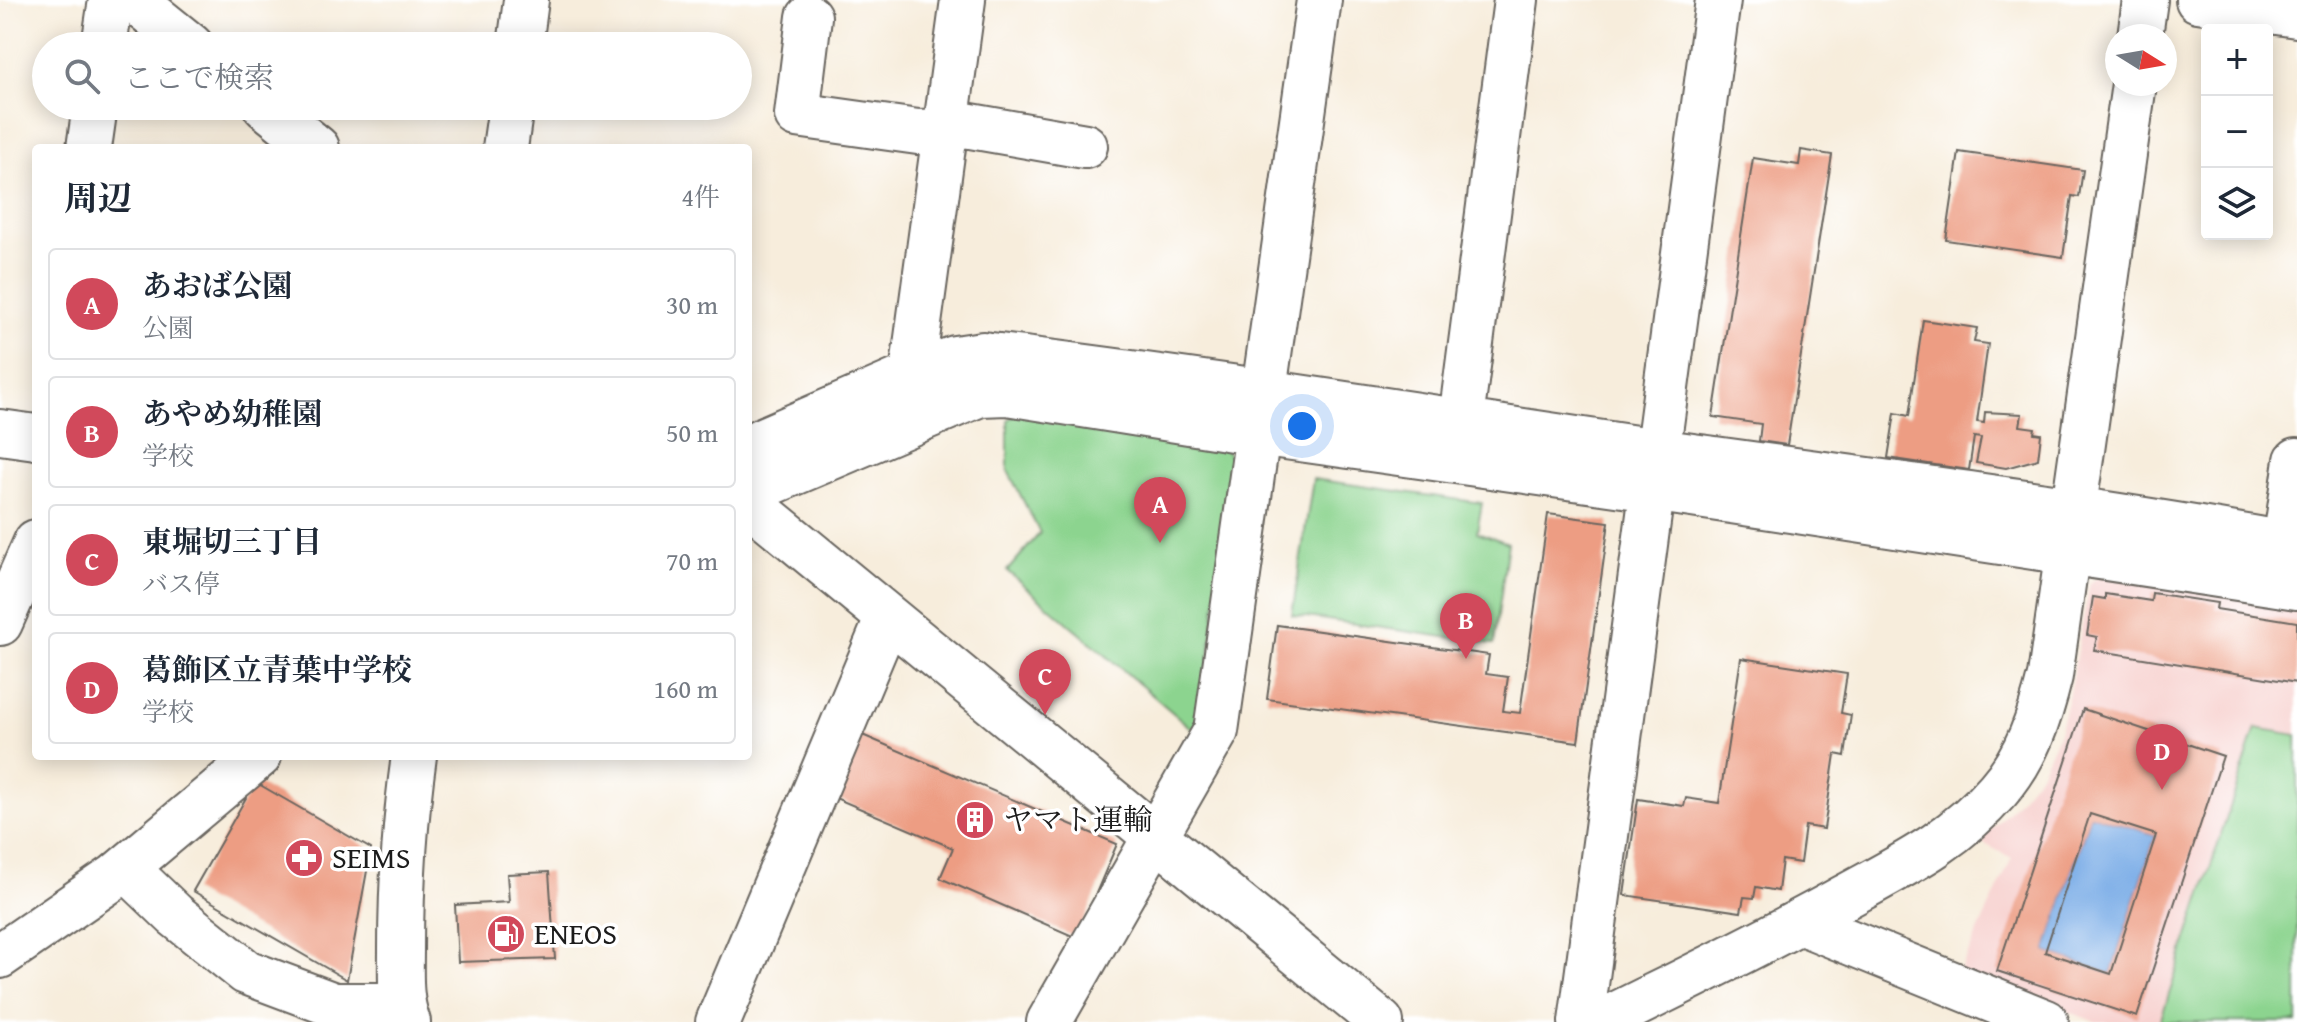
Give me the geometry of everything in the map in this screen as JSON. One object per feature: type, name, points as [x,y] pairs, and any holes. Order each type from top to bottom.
[{"type":"street","points":[[106,32],[111,0]]},
{"type":"street","points":[[134,0],[174,32]]},
{"type":"street","points":[[522,32],[526,0]]},
{"type":"street","points":[[912,375],[963,0]]},
{"type":"street","points":[[1049,1022],[1216,731],[1319,0]]},
{"type":"street","points":[[1458,441],[1516,0]]},
{"type":"street","points":[[1581,1022],[1718,0]]},
{"type":"street","points":[[2142,24],[2145,0]]},
{"type":"street","points":[[2198,0],[2297,15]]},
{"type":"street","points":[[809,17],[797,115],[918,132],[945,131],[965,125],[1085,146]]},
{"type":"street","points":[[1601,1022],[1800,922],[1935,847],[1955,833],[1999,789],[2031,740],[2045,697],[2132,96]]},
{"type":"street","points":[[90,144],[93,120]]},
{"type":"street","points":[[282,120],[312,144]]},
{"type":"street","points":[[506,144],[509,120]]},
{"type":"street","points":[[752,448],[760,441],[912,375],[955,358],[983,354],[1264,390],[1458,441]]},
{"type":"street","points":[[752,484],[766,485],[980,394],[1007,393],[1258,433],[1458,441],[2071,531],[2291,545],[2297,460]]},
{"type":"street","points":[[0,432],[32,436]]},
{"type":"street","points":[[752,505],[1381,1022]]},
{"type":"street","points":[[2071,531],[2297,587]]},
{"type":"street","points":[[0,623],[32,551]]},
{"type":"street","points":[[718,1022],[888,617]]},
{"type":"street","points":[[0,956],[126,868],[254,760]]},
{"type":"street","points":[[126,868],[175,915],[246,972],[334,1005],[401,1016],[401,903],[406,812],[413,760]]},
{"type":"street","points":[[1800,922],[2046,1022]]},
{"type":"shaded area","points":[[2107,570],[2297,602],[2297,1022],[2096,1022],[1960,971],[2012,858],[1979,841],[2039,775],[2058,736],[2090,583]]},
{"type":"green space","points":[[1022,409],[1220,440],[1234,463],[1201,720],[1192,729],[1007,571],[1040,533],[1008,471],[1008,420]]},
{"type":"green space","points":[[1313,479],[1482,503],[1477,532],[1508,543],[1494,644],[1292,615]]},
{"type":"green space","points":[[2256,728],[2297,735],[2297,1022],[2160,1022]]},
{"type":"water","points":[[2090,814],[2156,835],[2111,974],[2045,952]]},
{"type":"building","points":[[1801,150],[1832,155],[1787,445],[1759,441],[1761,424],[1713,417],[1753,158],[1799,165]]},
{"type":"building","points":[[1959,152],[2083,170],[2079,197],[2072,196],[2063,257],[1946,240]]},
{"type":"building","points":[[1923,320],[1977,328],[1974,342],[1988,344],[1977,422],[1984,423],[1985,412],[2022,414],[2020,426],[2035,428],[2034,433],[2041,434],[2038,459],[2006,468],[1976,463],[1981,438],[1974,437],[1969,470],[1888,458],[1895,413],[1909,416]]},
{"type":"building","points":[[1548,514],[1609,522],[1578,742],[1267,699],[1277,625],[1489,655],[1486,674],[1508,677],[1503,711],[1520,713]]},
{"type":"building","points":[[2152,593],[2217,603],[2216,609],[2297,622],[2297,683],[2094,650],[2097,637],[2087,635],[2093,597],[2105,599],[2105,594],[2151,601]]},
{"type":"building","points":[[1741,658],[1847,674],[1841,713],[1851,715],[1845,756],[1835,754],[1824,829],[1805,826],[1800,863],[1782,860],[1778,891],[1756,887],[1754,898],[1744,897],[1741,912],[1624,895],[1638,799],[1684,806],[1686,798],[1719,803]]},
{"type":"building","points":[[2083,709],[2223,756],[2137,1017],[1997,971]],"holes":[[[2090,814],[2156,835],[2111,974],[2045,952]]]},
{"type":"building","name":"ヤマト運輸","points":[[860,734],[1117,844],[1077,938],[940,878],[953,848],[833,797]]},
{"type":"building","points":[[255,782],[371,849],[347,980],[193,891]]},
{"type":"building","points":[[549,872],[555,959],[458,962],[455,905],[509,902],[507,874]]},
{"type":"place","name":"あおば公園","points":[[1160,543]]},
{"type":"place","name":"あやめ幼稚園","points":[[1466,659]]},
{"type":"place","name":"東堀切三丁目","points":[[1045,715]]},
{"type":"place","name":"葛飾区立青葉中学校","points":[[2162,790]]},
{"type":"place","name":"ヤマト運輸","points":[[975,820]]},
{"type":"place","name":"SEIMS","points":[[304,858]]},
{"type":"place","name":"ENEOS","points":[[506,934]]}]
